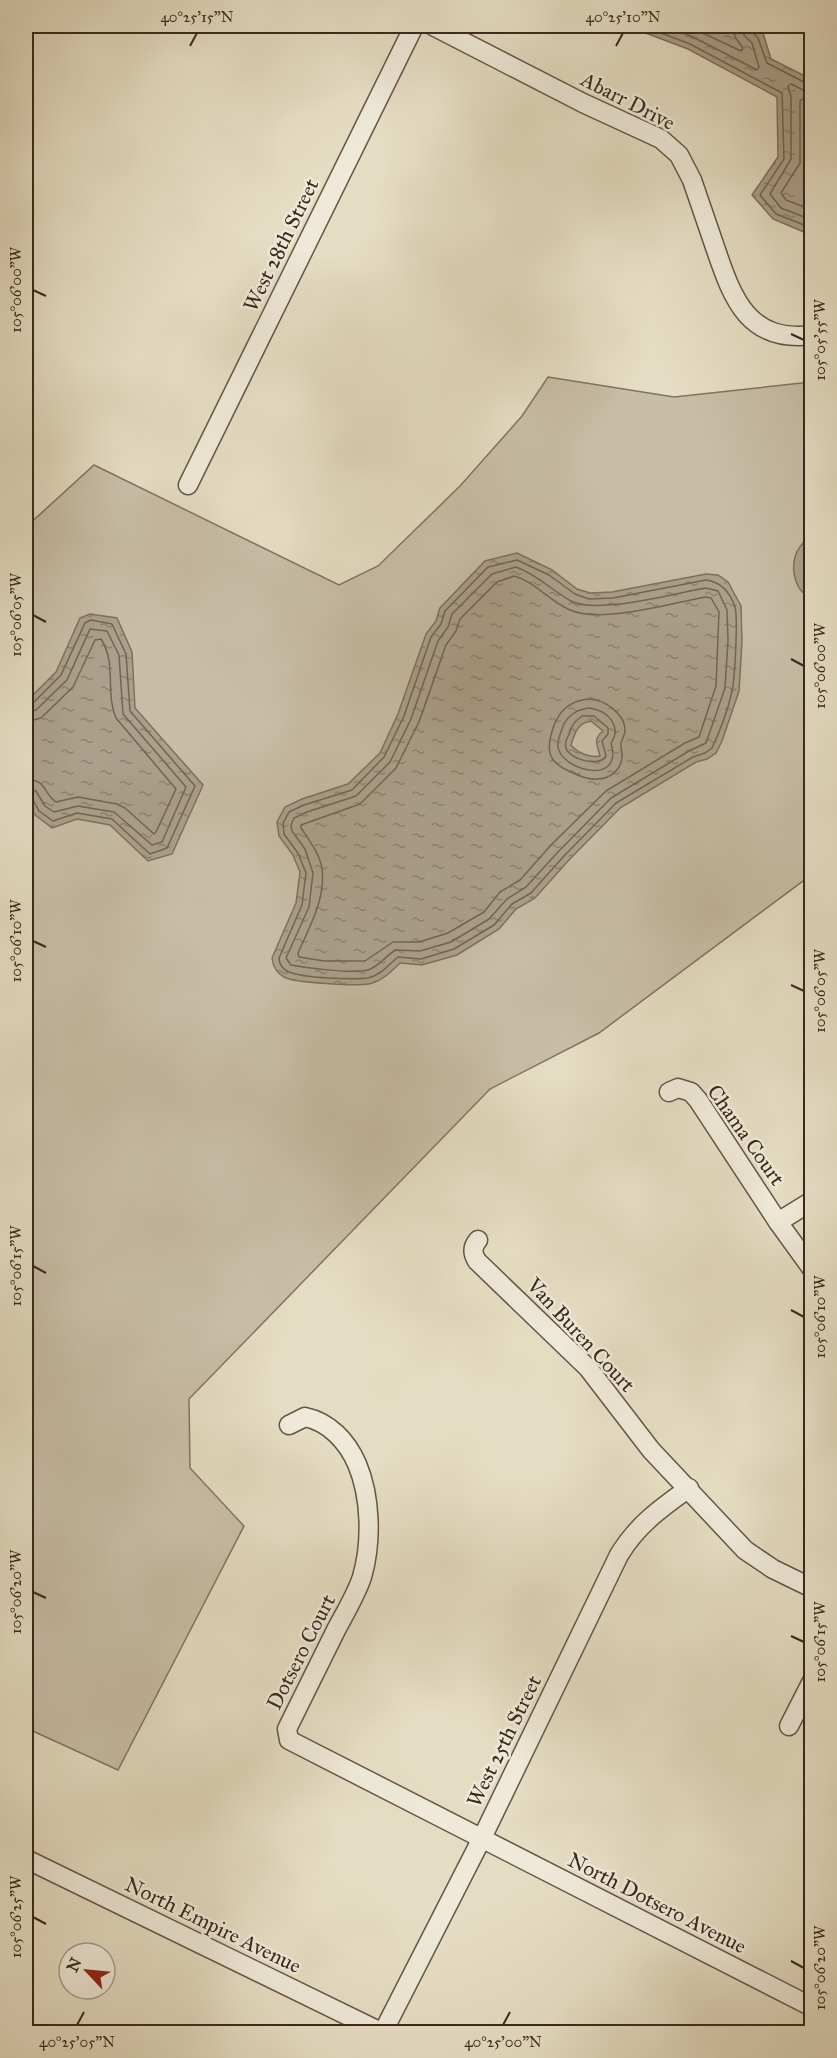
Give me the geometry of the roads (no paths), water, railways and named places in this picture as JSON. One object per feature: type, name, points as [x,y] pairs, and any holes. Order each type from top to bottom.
[{"type":"street","name":"West 28th Street","points":[[188,485],[414,26]]},
{"type":"street","name":"Abarr Drive","points":[[433,26],[583,104],[668,144],[679,155],[692,180],[734,299],[758,325],[786,336],[812,335]]},
{"type":"street","name":"Chama Court","points":[[669,1092],[678,1088],[692,1092],[778,1222]]},
{"type":"street","points":[[812,1201],[778,1222],[812,1269]]},
{"type":"street","name":"Van Buren Court","points":[[478,1240],[473,1245],[473,1255],[477,1261],[588,1368],[651,1450],[689,1488]]},
{"type":"street","name":"Dotsero Court","points":[[289,1425],[304,1417],[312,1418],[324,1423],[341,1439],[352,1454],[360,1472],[365,1492],[369,1529],[368,1548],[359,1584],[287,1729],[287,1735],[293,1743],[482,1838]]},
{"type":"street","points":[[689,1488],[745,1550],[773,1569],[812,1588]]},
{"type":"street","name":"West 25th Street","points":[[382,2032],[482,1838],[630,1537],[656,1511],[689,1488]]},
{"type":"street","points":[[789,1726],[812,1681]]},
{"type":"street","name":"North Dotsero Avenue","points":[[482,1838],[812,2007]]},
{"type":"street","name":"North Empire Avenue","points":[[26,1859],[382,2032]]},
{"type":"water","points":[[627,26],[752,26],[763,33],[771,59],[807,77],[811,72],[811,235],[773,219],[752,195],[778,157],[777,97],[688,49]]},
{"type":"water","points":[[811,534],[811,597],[798,587],[794,569],[798,550]]},
{"type":"water","points":[[517,553],[552,570],[577,589],[590,593],[612,592],[706,574],[718,575],[728,582],[741,606],[742,641],[739,691],[722,741],[716,753],[707,759],[696,762],[620,808],[535,898],[516,909],[499,929],[457,955],[422,965],[400,963],[382,979],[369,984],[325,984],[284,977],[275,969],[272,958],[296,903],[300,872],[293,855],[279,836],[277,822],[285,807],[348,784],[380,753],[398,714],[426,634],[436,621],[440,608],[485,561]],"holes":[[[591,721],[603,731],[597,739],[600,756],[584,754],[571,745],[577,729],[586,722]]]},
{"type":"water","points":[[90,614],[117,618],[132,652],[135,708],[203,785],[172,854],[148,861],[110,825],[77,819],[52,828],[34,814],[26,796],[26,702],[56,672],[80,618]]}]
